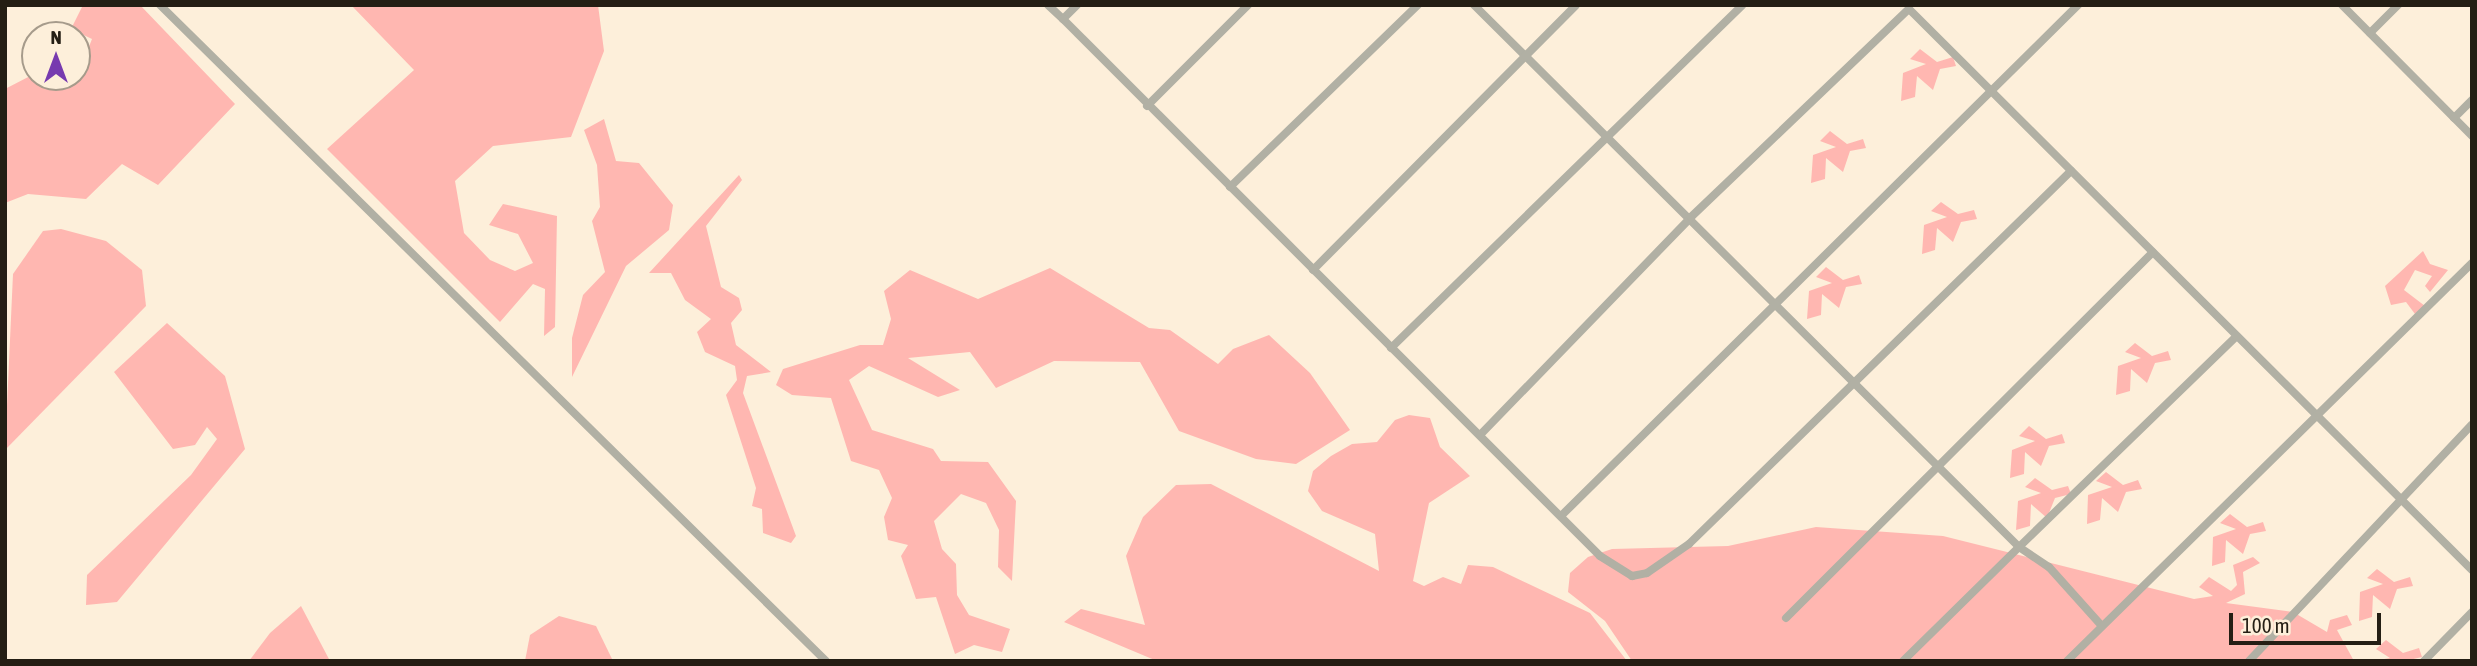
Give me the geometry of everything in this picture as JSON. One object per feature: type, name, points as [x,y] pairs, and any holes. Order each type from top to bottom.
[{"type":"street","points":[[160,5],[826,661]]},
{"type":"street","points":[[1048,5],[1391,348],[1621,570],[1647,573],[1689,544],[1856,385],[2071,171]]},
{"type":"street","points":[[1063,19],[1077,5]]},
{"type":"street","points":[[1147,106],[1248,5]]},
{"type":"street","points":[[1230,187],[1418,5]]},
{"type":"street","points":[[1474,5],[1523,58],[1691,217],[2019,547],[2049,567],[2101,625]]},
{"type":"street","points":[[1313,270],[1576,5]]},
{"type":"street","points":[[1391,348],[1742,5]]},
{"type":"street","points":[[1562,515],[2078,5]]},
{"type":"street","points":[[2342,5],[2472,136]]},
{"type":"street","points":[[2370,33],[2398,5]]},
{"type":"street","points":[[1481,434],[1691,217],[1909,7],[2472,570]]},
{"type":"street","points":[[2454,118],[2472,100]]},
{"type":"street","points":[[1786,618],[1935,463],[2153,252]]},
{"type":"street","points":[[2067,661],[2472,263]]},
{"type":"street","points":[[1903,661],[2237,336]]},
{"type":"street","points":[[2249,661],[2399,498],[2472,425]]},
{"type":"street","points":[[2424,661],[2472,612]]},
{"type":"shaded area","points":[[83,5],[140,5],[235,104],[158,185],[122,164],[86,199],[28,194],[5,203],[5,89],[21,81],[21,91],[91,91],[91,21],[75,21]]},
{"type":"shaded area","points":[[351,5],[598,5],[604,51],[571,137],[493,146],[455,181],[464,233],[490,260],[515,271],[533,263],[518,234],[489,225],[503,204],[557,216],[555,327],[544,336],[545,289],[533,284],[500,322],[327,149],[414,70]]},
{"type":"shaded area","points":[[1920,49],[1937,62],[1953,57],[1956,66],[1940,69],[1933,90],[1917,76],[1915,97],[1901,101],[1903,73],[1926,64],[1910,59]]},
{"type":"shaded area","points":[[604,119],[616,161],[639,163],[673,205],[669,230],[626,266],[572,377],[572,338],[583,295],[605,272],[592,221],[600,207],[597,165],[584,130]]},
{"type":"shaded area","points":[[1830,131],[1847,144],[1863,139],[1866,148],[1850,151],[1843,172],[1826,158],[1825,179],[1811,183],[1813,155],[1836,147],[1820,141]]},
{"type":"shaded area","points":[[739,175],[742,180],[706,226],[721,287],[739,298],[742,310],[731,323],[736,345],[771,372],[747,376],[743,393],[796,536],[791,543],[763,533],[762,509],[752,506],[756,488],[726,395],[737,380],[735,366],[705,352],[697,332],[711,319],[685,300],[671,273],[649,273]]},
{"type":"shaded area","points":[[1941,202],[1958,214],[1974,210],[1977,219],[1961,222],[1953,242],[1937,228],[1935,250],[1922,254],[1924,225],[1947,217],[1931,211]]},
{"type":"shaded area","points":[[61,229],[106,241],[142,270],[146,306],[5,450],[13,274],[43,231]]},
{"type":"shaded area","points":[[2423,251],[2430,264],[2448,270],[2430,292],[2425,286],[2432,276],[2415,270],[2404,290],[2425,306],[2415,314],[2406,302],[2391,305],[2385,286]]},
{"type":"shaded area","points":[[1826,267],[1843,280],[1859,275],[1862,284],[1846,287],[1839,308],[1822,294],[1821,315],[1807,319],[1809,291],[1832,283],[1816,277]]},
{"type":"shaded area","points":[[1050,268],[1149,328],[1170,330],[1218,364],[1233,349],[1269,335],[1310,373],[1350,430],[1296,464],[1256,459],[1179,431],[1140,362],[1054,361],[996,388],[970,352],[908,358],[960,390],[938,397],[869,366],[849,380],[872,430],[933,449],[941,461],[988,462],[1016,501],[1012,581],[998,567],[999,530],[986,503],[961,494],[934,521],[942,549],[956,564],[957,595],[969,615],[1010,629],[1002,652],[974,645],[955,654],[936,597],[916,599],[901,556],[908,545],[888,540],[884,517],[892,498],[879,470],[851,461],[831,398],[792,395],[776,385],[783,369],[860,345],[883,345],[891,319],[884,291],[910,270],[978,299]]},
{"type":"shaded area","points":[[167,323],[225,376],[245,449],[117,602],[86,605],[87,575],[191,475],[217,439],[207,427],[195,445],[173,449],[114,372]]},
{"type":"shaded area","points":[[2135,343],[2152,356],[2168,351],[2171,360],[2155,363],[2147,383],[2131,369],[2130,391],[2116,395],[2118,366],[2141,358],[2125,352]]},
{"type":"shaded area","points":[[1409,415],[1430,418],[1440,447],[1470,476],[1429,503],[1413,581],[1424,586],[1443,577],[1461,584],[1468,565],[1493,567],[1590,613],[1627,661],[1157,661],[1064,622],[1081,609],[1145,625],[1126,556],[1143,517],[1176,485],[1211,484],[1379,571],[1375,534],[1322,511],[1308,491],[1313,471],[1331,456],[1352,444],[1377,442],[1395,420]]},
{"type":"shaded area","points":[[2029,426],[2046,439],[2062,434],[2065,443],[2049,446],[2041,466],[2025,452],[2024,474],[2010,478],[2012,450],[2035,441],[2019,436]]},
{"type":"shaded area","points":[[2106,472],[2123,485],[2138,480],[2142,489],[2126,492],[2118,512],[2102,498],[2100,520],[2087,524],[2088,495],[2112,487],[2096,481]]},
{"type":"shaded area","points":[[2035,478],[2052,490],[2068,486],[2071,494],[2055,498],[2047,518],[2031,504],[2030,526],[2016,530],[2018,501],[2041,493],[2025,487]]},
{"type":"shaded area","points":[[2230,514],[2247,527],[2263,522],[2266,531],[2250,534],[2243,554],[2226,540],[2225,562],[2212,566],[2213,537],[2236,529],[2220,523]]},
{"type":"shaded area","points":[[1816,527],[1943,536],[2194,599],[2213,596],[2199,587],[2209,577],[2231,591],[2237,585],[2233,565],[2253,557],[2260,563],[2243,572],[2245,594],[2226,603],[2293,612],[2327,632],[2330,620],[2347,615],[2352,625],[2337,630],[2354,661],[1632,661],[1605,621],[1568,592],[1570,573],[1588,557],[1612,549],[1728,546]]},
{"type":"shaded area","points":[[2377,569],[2394,582],[2410,577],[2413,586],[2397,589],[2390,609],[2373,595],[2372,617],[2359,621],[2360,592],[2383,584],[2367,578]]},
{"type":"shaded area","points":[[301,606],[330,661],[249,661],[270,633]]},
{"type":"shaded area","points":[[559,616],[596,626],[613,661],[525,661],[530,635]]},
{"type":"shaded area","points":[[2386,640],[2403,653],[2419,648],[2422,657],[2405,661],[2373,661],[2390,658],[2376,649]]}]
